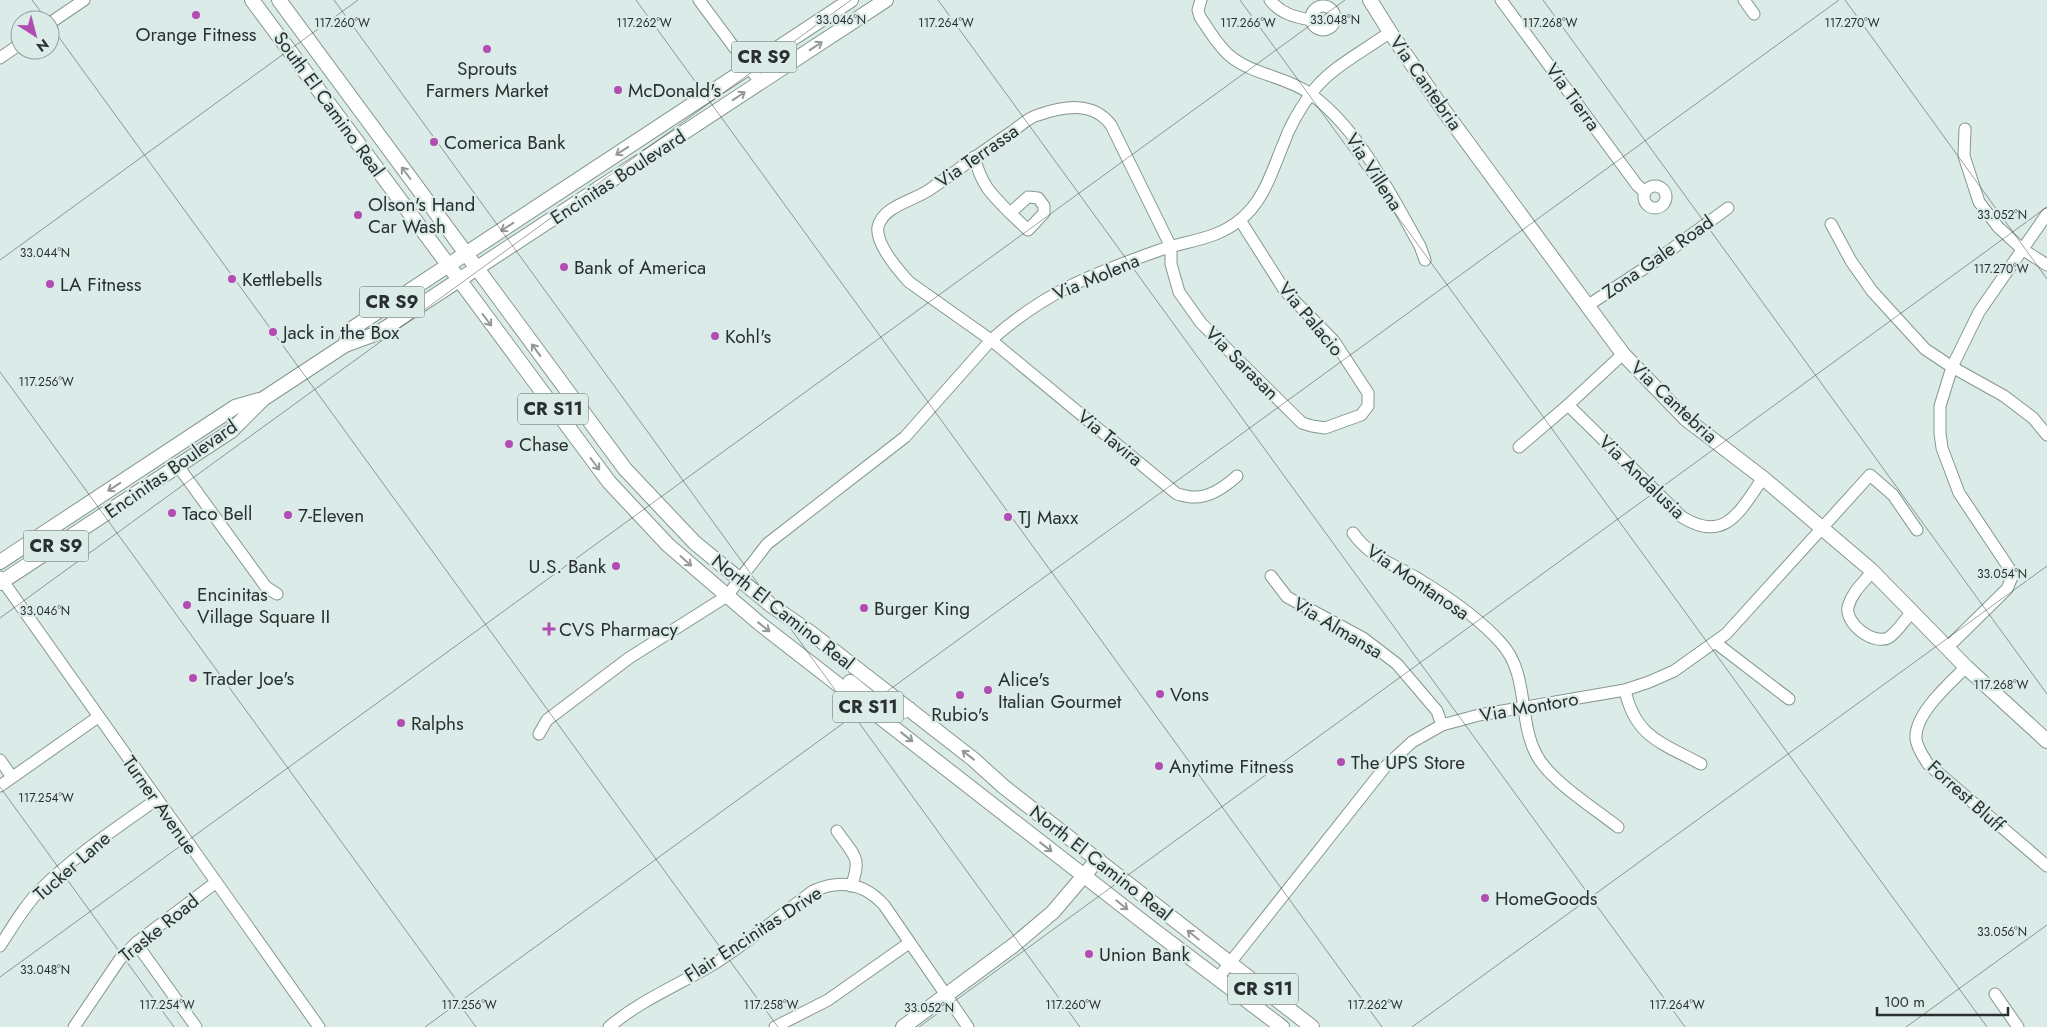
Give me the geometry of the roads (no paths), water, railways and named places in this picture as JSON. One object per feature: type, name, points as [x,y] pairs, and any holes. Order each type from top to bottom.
[{"type":"main road","name":"South El Camino Real","points":[[252,0],[458,281]]},
{"type":"main road","name":"South El Camino Real","points":[[278,0],[477,269]]},
{"type":"main road","name":"Encinitas Boulevard","points":[[345,345],[350,330],[678,115],[748,66],[851,0]]},
{"type":"main road","name":"Encinitas Boulevard","points":[[1,580],[231,431],[263,399],[345,345],[378,333],[886,0]]},
{"type":"main road","name":"Via Cantebria","points":[[1370,0],[1442,108],[1623,354],[1686,419],[1763,478],[1872,572],[1966,667],[2047,741]]},
{"type":"main road","points":[[324,98],[336,99],[344,106],[367,136],[382,141]]},
{"type":"main road","points":[[629,169],[643,150],[679,126],[678,115]]},
{"type":"main road","name":"North El Camino Real","points":[[477,269],[625,469],[695,543],[739,580],[909,709],[973,759],[998,782],[1312,1027]]},
{"type":"main road","name":"North El Camino Real","points":[[458,281],[609,482],[668,545],[727,596],[826,675],[1282,1027]]},
{"type":"main road","name":"Encinitas Boulevard","points":[[0,562],[236,407],[263,399]]},
{"type":"main road","points":[[575,437],[588,435],[615,467],[625,469]]},
{"type":"main road","points":[[628,501],[647,502],[690,545],[706,552]]},
{"type":"main road","points":[[826,675],[843,677],[891,712],[909,709]]},
{"type":"main road","points":[[903,1027],[1014,945],[1053,912],[1098,859]]},
{"type":"street","points":[[60,16],[84,0]]},
{"type":"street","points":[[699,0],[760,82]]},
{"type":"street","name":"Via Villena","points":[[1201,0],[1198,10],[1200,17],[1230,56],[1244,65],[1295,84],[1311,94],[1360,144],[1420,246],[1425,260]]},
{"type":"street","points":[[1270,0],[1275,7],[1292,17],[1312,20]]},
{"type":"street","name":"Via Tierra","points":[[1502,0],[1637,185],[1645,192]]},
{"type":"street","points":[[1744,0],[1754,14]]},
{"type":"street","name":"Via Molena","points":[[727,596],[767,544],[905,436],[991,340],[1044,299],[1068,285],[1102,270],[1171,247],[1213,237],[1240,220],[1267,185],[1276,168],[1283,144],[1311,94],[1339,65],[1390,32]]},
{"type":"street","name":"Via Terrassa","points":[[991,340],[909,282],[899,271],[879,240],[878,228],[883,217],[892,210],[928,192],[974,156],[1037,115],[1078,107],[1087,108],[1104,116],[1111,125],[1171,247]]},
{"type":"street","points":[[1964,129],[1964,156],[1979,202],[1998,227],[2022,249],[2047,265]]},
{"type":"street","points":[[974,156],[980,179],[992,195],[1010,213]]},
{"type":"street","name":"Zona Gale Road","points":[[1587,306],[1654,262],[1728,208]]},
{"type":"street","points":[[1947,648],[2007,589],[2012,577],[2011,571],[1959,493],[1947,463],[1940,433],[1940,406],[1952,367],[1979,312],[2047,214]]},
{"type":"street","name":"Via Palacio","points":[[1240,220],[1285,291],[1334,341],[1368,393],[1368,406],[1361,415],[1356,416]]},
{"type":"street","points":[[1831,224],[1851,261],[1872,291],[1925,350],[2004,396],[2032,418],[2047,435]]},
{"type":"street","name":"Via Sarasan","points":[[1171,247],[1171,264],[1179,292],[1201,323],[1302,423],[1325,428],[1356,416]]},
{"type":"street","name":"Via Tavira","points":[[991,340],[1177,494],[1194,498],[1207,495],[1225,487],[1237,476]]},
{"type":"street","points":[[1519,447],[1623,354]]},
{"type":"street","name":"Via Andalusia","points":[[1568,405],[1682,517],[1696,526],[1704,528],[1722,525],[1731,520],[1740,511],[1763,478]]},
{"type":"street","points":[[178,466],[266,587],[277,594]]},
{"type":"street","name":"Via Montoro","points":[[1218,978],[1385,767],[1412,742],[1442,725],[1478,715],[1625,690],[1674,671],[1716,643],[1726,634],[1870,475],[1893,495],[1917,530]]},
{"type":"street","name":"Via Montanosa","points":[[1353,533],[1362,546],[1370,553],[1451,600],[1500,641],[1511,656],[1517,673],[1530,740],[1543,766],[1554,777],[1618,827]]},
{"type":"street","points":[[1872,572],[1853,594],[1848,608],[1848,615],[1856,625],[1867,635],[1878,640],[1889,637],[1912,612]]},
{"type":"street","name":"Via Almansa","points":[[1271,576],[1287,597],[1362,638],[1397,664],[1437,711],[1442,725]]},
{"type":"street","name":"Turner Avenue","points":[[1,580],[319,1027]]},
{"type":"street","name":"North El Camino Real","points":[[539,734],[547,720],[629,658],[727,596]]},
{"type":"street","points":[[1716,643],[1789,699]]},
{"type":"street","name":"Forrest Bluff","points":[[1966,667],[1922,716],[1916,738],[1919,748],[1928,764],[2047,866]]},
{"type":"street","points":[[1625,690],[1629,708],[1643,730],[1650,737],[1701,764]]},
{"type":"street","points":[[0,786],[98,716]]},
{"type":"street","points":[[0,760],[12,778]]},
{"type":"street","name":"Tucker Lane","points":[[0,946],[22,912],[40,890],[74,859],[157,799]]},
{"type":"street","points":[[837,831],[858,861],[858,871],[852,886]]},
{"type":"street","name":"Traske Road","points":[[74,1027],[109,973],[136,943],[215,883]]},
{"type":"street","name":"Flair Encinitas Drive","points":[[609,1027],[641,1002],[717,962],[813,891],[827,885],[842,884],[865,889],[875,896],[968,1027]]},
{"type":"street","points":[[136,943],[196,1027]]},
{"type":"street","points":[[775,1027],[828,1000],[909,943]]},
{"type":"street","points":[[1995,994],[2018,1027]]},
{"type":"place","name":"Orange Fitness","points":[[196,15]]},
{"type":"place","name":"Sprouts Farmers Market","points":[[487,49]]},
{"type":"place","name":"McDonald's","points":[[618,90]]},
{"type":"place","name":"Comerica Bank","points":[[434,142]]},
{"type":"place","name":"Olson's Hand Car Wash","points":[[358,215]]},
{"type":"place","name":"Bank of America","points":[[564,267]]},
{"type":"place","name":"Kettlebells","points":[[232,279]]},
{"type":"place","name":"LA Fitness","points":[[50,284]]},
{"type":"place","name":"Jack in the Box","points":[[273,332]]},
{"type":"place","name":"Kohl's","points":[[715,336]]},
{"type":"place","name":"Chase","points":[[509,444]]},
{"type":"place","name":"Taco Bell","points":[[172,513]]},
{"type":"place","name":"7-Eleven","points":[[288,515]]},
{"type":"place","name":"TJ Maxx","points":[[1008,517]]},
{"type":"place","name":"U.S. Bank","points":[[616,566]]},
{"type":"place","name":"Encinitas Village Square II","points":[[187,605]]},
{"type":"place","name":"Burger King","points":[[864,608]]},
{"type":"place","name":"CVS Pharmacy","points":[[549,629]]},
{"type":"place","name":"Trader Joe's","points":[[193,678]]},
{"type":"place","name":"Alice's Italian Gourmet","points":[[988,690]]},
{"type":"place","name":"Vons","points":[[1160,694]]},
{"type":"place","name":"Rubio's","points":[[960,695]]},
{"type":"place","name":"Ralphs","points":[[401,723]]},
{"type":"place","name":"The UPS Store","points":[[1341,762]]},
{"type":"place","name":"Anytime Fitness","points":[[1159,766]]},
{"type":"place","name":"HomeGoods","points":[[1485,898]]},
{"type":"place","name":"Union Bank","points":[[1089,954]]}]
